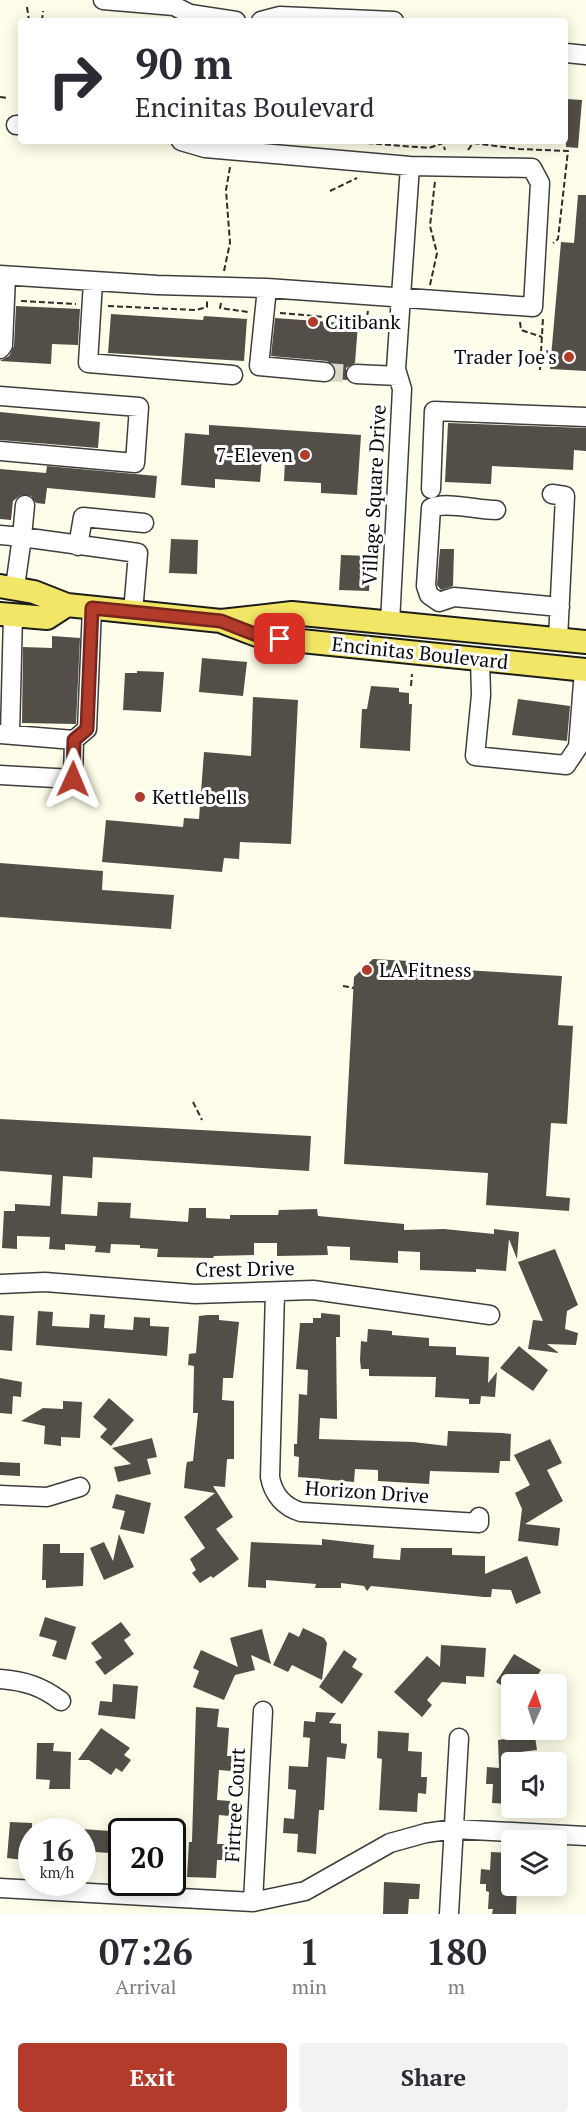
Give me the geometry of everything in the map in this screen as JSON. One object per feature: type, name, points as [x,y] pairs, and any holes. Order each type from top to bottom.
[{"type":"main road","name":"Encinitas Boulevard","points":[[8,586],[67,605],[221,621],[292,613],[586,642]]},
{"type":"main road","points":[[7,614],[47,618],[67,605]]},
{"type":"main road","name":"Encinitas Boulevard","points":[[221,621],[262,637],[585,670]]},
{"type":"street","points":[[103,0],[174,6],[190,14],[216,18]]},
{"type":"street","points":[[272,18],[280,16],[326,18]]},
{"type":"street","points":[[568,53],[586,55]]},
{"type":"street","points":[[0,349],[3,345],[3,276],[93,282],[267,288],[533,307],[540,183],[532,168],[410,166],[205,148],[191,144]]},
{"type":"street","name":"Village Square Drive","points":[[390,622],[402,389],[397,373],[410,166]]},
{"type":"street","points":[[93,282],[88,363],[233,375]]},
{"type":"street","points":[[267,288],[259,366],[325,372]]},
{"type":"street","points":[[356,374],[397,373]]},
{"type":"street","points":[[0,396],[139,407],[135,463],[0,451]]},
{"type":"street","points":[[431,489],[434,411],[586,417]]},
{"type":"street","points":[[552,495],[565,496],[558,639]]},
{"type":"street","points":[[496,510],[459,508],[440,504],[431,508],[426,586],[429,595],[439,602],[454,597],[560,607]]},
{"type":"street","points":[[8,586],[22,537],[25,505]]},
{"type":"street","points":[[78,546],[83,517],[144,523]]},
{"type":"street","points":[[0,535],[138,553],[133,612]]},
{"type":"street","points":[[7,614],[5,734],[74,740],[87,729],[92,608]]},
{"type":"street","points":[[480,659],[481,695],[475,756],[566,765],[578,747],[585,670]]},
{"type":"street","points":[[0,775],[73,779],[74,740]]},
{"type":"street","name":"Crest Drive","points":[[0,1284],[45,1282],[195,1294],[313,1290],[490,1315]]},
{"type":"street","name":"Horizon Drive","points":[[275,1292],[270,1477],[272,1489],[290,1508],[302,1512],[479,1523],[479,1517]]},
{"type":"street","points":[[0,1495],[47,1497],[80,1487]]},
{"type":"street","points":[[0,1679],[24,1681],[44,1688],[61,1701]]},
{"type":"street","name":"Firtree Court","points":[[253,1902],[263,1711]]},
{"type":"street","points":[[449,1914],[459,1738]]},
{"type":"street","points":[[0,1888],[253,1902],[305,1891],[390,1844],[426,1833],[454,1829],[586,1836]]},
{"type":"path","points":[[27,7],[29,18]]},
{"type":"path","points":[[42,18],[43,11]]},
{"type":"path","points":[[0,97],[7,98]]},
{"type":"path","points":[[378,144],[429,148],[440,144]]},
{"type":"path","points":[[443,144],[444,150],[453,150]]},
{"type":"path","points":[[462,150],[471,150],[473,144]]},
{"type":"path","points":[[481,144],[519,149],[568,151],[558,239],[548,246]]},
{"type":"path","points":[[223,277],[230,243],[226,190],[231,161]]},
{"type":"path","points":[[431,300],[430,287],[437,253],[430,226],[430,208],[436,176]]},
{"type":"path","points":[[540,370],[544,315]]},
{"type":"path","points":[[411,686],[412,674]]},
{"type":"path","points":[[343,986],[354,988]]},
{"type":"path","points":[[193,1102],[202,1120]]},
{"type":"building","points":[[568,99],[582,100],[578,148],[566,147],[568,144]]},
{"type":"building","points":[[578,195],[586,195],[586,371],[550,369],[561,242],[574,243]]},
{"type":"building","points":[[16,306],[80,309],[78,345],[52,344],[51,364],[0,361],[9,356],[14,346]]},
{"type":"building","points":[[111,314],[203,320],[204,316],[247,319],[244,361],[108,353]]},
{"type":"building","points":[[275,318],[358,324],[355,363],[346,368],[347,380],[334,379],[335,368],[327,361],[271,356]]},
{"type":"building","points":[[0,412],[100,422],[98,448],[0,440]]},
{"type":"building","points":[[448,423],[586,428],[586,451],[574,450],[573,470],[492,466],[491,484],[445,482]]},
{"type":"building","points":[[209,425],[361,435],[357,495],[321,493],[321,483],[284,481],[285,460],[262,458],[260,482],[215,479],[215,488],[181,485],[185,433],[209,435]]},
{"type":"building","points":[[47,466],[157,476],[155,498],[47,488],[45,504],[36,503],[31,496],[21,495],[13,501],[11,520],[0,519],[0,469],[46,473]]},
{"type":"building","points":[[171,539],[198,540],[197,574],[169,573]]},
{"type":"building","points":[[440,549],[454,549],[453,586],[441,590],[437,585]]},
{"type":"building","points":[[341,555],[371,556],[369,591],[339,590]]},
{"type":"building","points":[[52,636],[80,638],[76,724],[22,723],[23,647],[52,648]]},
{"type":"building","points":[[202,658],[247,662],[243,696],[199,692]]},
{"type":"building","points":[[137,671],[164,672],[161,712],[123,710],[125,673],[137,673]]},
{"type":"building","points":[[371,686],[399,688],[399,692],[409,693],[409,704],[412,704],[410,751],[360,748],[362,709],[367,709]]},
{"type":"building","points":[[253,697],[298,700],[291,844],[240,842],[239,859],[224,858],[222,872],[102,862],[106,820],[183,827],[184,818],[199,819],[204,752],[251,756]]},
{"type":"building","points":[[518,699],[570,706],[567,741],[512,735]]},
{"type":"building","points":[[0,863],[103,871],[102,890],[174,895],[171,929],[0,917]]},
{"type":"building","points":[[373,959],[427,962],[432,968],[562,976],[558,1025],[573,1026],[567,1124],[551,1123],[546,1196],[570,1198],[569,1211],[486,1205],[488,1173],[344,1164],[354,977]]},
{"type":"building","points":[[0,1119],[311,1136],[309,1171],[93,1157],[92,1178],[63,1176],[61,1214],[97,1216],[98,1202],[131,1203],[130,1218],[188,1222],[189,1208],[206,1208],[206,1218],[230,1219],[230,1215],[278,1215],[279,1210],[317,1209],[318,1216],[404,1224],[404,1230],[444,1229],[494,1234],[494,1229],[519,1232],[517,1259],[509,1239],[506,1271],[476,1269],[476,1272],[420,1270],[420,1252],[398,1251],[398,1263],[350,1260],[350,1247],[327,1246],[328,1255],[277,1256],[277,1243],[254,1243],[254,1255],[214,1256],[213,1258],[157,1257],[158,1249],[140,1248],[140,1245],[111,1244],[110,1253],[95,1252],[96,1246],[65,1244],[65,1250],[49,1249],[50,1237],[17,1236],[17,1249],[2,1248],[4,1211],[15,1211],[15,1204],[50,1206],[52,1175],[0,1171]]},
{"type":"building","points":[[555,1249],[578,1305],[567,1311],[565,1329],[578,1333],[576,1345],[547,1344],[559,1353],[528,1349],[533,1320],[543,1321],[518,1262]]},
{"type":"building","points":[[38,1311],[53,1312],[52,1326],[89,1328],[90,1314],[105,1315],[104,1328],[133,1330],[134,1317],[150,1318],[150,1326],[169,1327],[167,1356],[36,1345]]},
{"type":"building","points":[[321,1313],[340,1315],[340,1337],[336,1337],[337,1419],[320,1418],[319,1439],[413,1442],[447,1446],[448,1431],[503,1433],[511,1434],[510,1461],[500,1461],[499,1473],[430,1471],[429,1484],[378,1481],[378,1470],[355,1469],[354,1482],[298,1477],[299,1457],[294,1456],[294,1444],[297,1444],[299,1394],[307,1395],[308,1370],[296,1369],[300,1323],[313,1323],[313,1318],[321,1318]]},
{"type":"building","points":[[0,1315],[14,1316],[12,1351],[0,1350]]},
{"type":"building","points":[[219,1315],[219,1320],[239,1322],[233,1378],[223,1378],[222,1400],[234,1401],[234,1459],[227,1459],[225,1487],[213,1486],[233,1517],[216,1529],[239,1559],[213,1578],[211,1576],[200,1583],[192,1573],[196,1570],[190,1559],[205,1548],[184,1517],[215,1493],[184,1488],[187,1462],[193,1461],[198,1413],[193,1413],[194,1366],[188,1365],[189,1354],[196,1353],[199,1316]]},
{"type":"building","points":[[368,1329],[392,1331],[392,1335],[429,1338],[429,1346],[456,1347],[456,1355],[489,1357],[488,1383],[497,1372],[495,1397],[481,1396],[480,1404],[469,1404],[469,1399],[435,1397],[436,1377],[369,1376],[369,1369],[361,1369],[360,1360],[361,1341],[367,1342]]},
{"type":"building","points":[[519,1346],[548,1370],[533,1391],[500,1368]]},
{"type":"building","points":[[0,1378],[22,1382],[21,1397],[13,1396],[12,1414],[0,1413]]},
{"type":"building","points":[[109,1398],[134,1420],[111,1446],[100,1437],[107,1429],[93,1417]]},
{"type":"building","points":[[63,1401],[82,1402],[80,1438],[61,1437],[61,1446],[44,1444],[45,1426],[21,1421],[43,1408],[63,1409]]},
{"type":"building","points":[[152,1438],[157,1457],[147,1459],[151,1474],[118,1482],[114,1467],[131,1464],[112,1448]]},
{"type":"building","points":[[550,1439],[562,1463],[547,1470],[563,1501],[525,1524],[560,1528],[558,1546],[518,1541],[522,1509],[515,1493],[530,1485],[514,1455]]},
{"type":"building","points":[[0,1462],[20,1463],[20,1476],[0,1475]]},
{"type":"building","points":[[116,1494],[151,1503],[144,1534],[120,1529],[125,1511],[112,1508]]},
{"type":"building","points":[[119,1534],[134,1567],[104,1580],[90,1548],[104,1542],[113,1561]]},
{"type":"building","points":[[322,1539],[374,1545],[373,1558],[400,1560],[401,1548],[452,1548],[452,1555],[485,1556],[485,1574],[527,1556],[541,1593],[516,1604],[511,1590],[492,1589],[491,1597],[484,1597],[371,1586],[367,1591],[364,1586],[341,1583],[341,1588],[315,1588],[316,1584],[266,1580],[266,1588],[248,1587],[251,1542],[322,1545]]},
{"type":"building","points":[[43,1544],[60,1544],[60,1553],[84,1553],[83,1586],[46,1588],[46,1580],[42,1580]]},
{"type":"building","points":[[45,1617],[76,1627],[66,1660],[52,1656],[57,1641],[39,1636]]},
{"type":"building","points":[[121,1622],[131,1635],[124,1640],[134,1654],[105,1675],[95,1662],[102,1658],[91,1643]]},
{"type":"building","points":[[303,1628],[324,1638],[327,1643],[322,1680],[292,1665],[288,1672],[273,1665],[289,1632],[299,1637]]},
{"type":"building","points":[[262,1629],[271,1664],[251,1655],[255,1670],[235,1675],[224,1700],[193,1687],[199,1671],[193,1668],[201,1650],[238,1667],[230,1638]]},
{"type":"building","points":[[441,1645],[486,1648],[484,1677],[466,1676],[466,1684],[442,1682],[427,1700],[432,1705],[422,1717],[394,1692],[427,1656],[440,1667]]},
{"type":"building","points":[[344,1650],[357,1659],[352,1667],[363,1674],[342,1704],[319,1687]]},
{"type":"building","points":[[514,1654],[541,1670],[538,1674],[501,1674]]},
{"type":"building","points":[[501,1674],[501,1685],[496,1682]]},
{"type":"building","points":[[113,1684],[138,1686],[135,1719],[98,1715],[100,1701],[112,1702]]},
{"type":"building","points":[[196,1707],[219,1709],[217,1727],[229,1728],[227,1756],[232,1756],[231,1771],[219,1770],[217,1800],[230,1801],[229,1816],[219,1815],[217,1844],[225,1844],[224,1860],[217,1860],[216,1878],[187,1877],[189,1842],[192,1842]]},
{"type":"building","points":[[316,1712],[336,1713],[329,1723],[341,1724],[341,1743],[347,1744],[345,1759],[327,1757],[324,1810],[319,1810],[316,1854],[297,1852],[298,1834],[283,1833],[284,1818],[294,1819],[296,1790],[288,1789],[289,1766],[308,1767],[310,1738],[303,1737],[304,1721],[315,1722]]},
{"type":"building","points":[[101,1728],[130,1748],[124,1755],[131,1760],[122,1772],[116,1768],[111,1775],[89,1760],[78,1760]]},
{"type":"building","points":[[378,1731],[409,1733],[408,1751],[422,1752],[421,1777],[427,1777],[426,1794],[418,1793],[417,1812],[379,1810],[382,1759],[377,1758]]},
{"type":"building","points":[[498,1740],[536,1740],[537,1750],[501,1752],[501,1803],[492,1803],[493,1784],[486,1784],[487,1767],[499,1768]]},
{"type":"building","points":[[37,1743],[54,1743],[53,1751],[71,1752],[70,1789],[49,1789],[50,1780],[36,1779]]},
{"type":"building","points":[[10,1822],[18,1822],[18,1859],[7,1858]]},
{"type":"building","points":[[96,1830],[108,1831],[108,1853],[96,1852]]},
{"type":"building","points":[[491,1852],[501,1852],[501,1896],[517,1896],[516,1914],[492,1914],[493,1909],[488,1909],[489,1892],[486,1891],[486,1884],[480,1884],[481,1869],[490,1870]]},
{"type":"building","points":[[384,1882],[420,1884],[419,1899],[409,1899],[408,1914],[383,1914]]},
{"type":"tunnel","points":[[325,372],[356,374]]},
{"type":"place","name":"Citibank","points":[[313,322]]},
{"type":"place","name":"Trader Joe's","points":[[569,357]]},
{"type":"place","name":"7-Eleven","points":[[305,455]]},
{"type":"place","name":"Kettlebells","points":[[140,797]]},
{"type":"place","name":"LA Fitness","points":[[367,970]]},
{"type":"route","points":[[73,779],[74,740],[87,729],[92,608],[221,621],[262,637],[280,639]]}]
